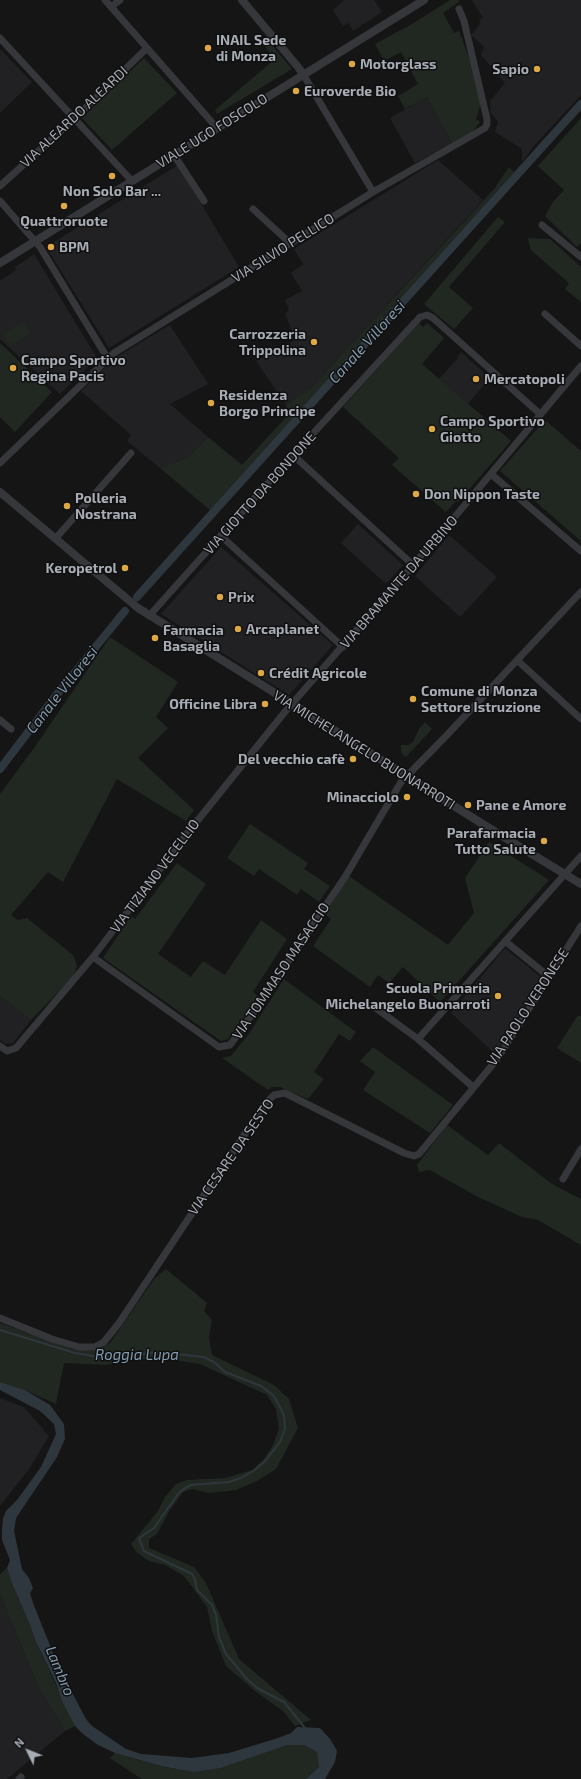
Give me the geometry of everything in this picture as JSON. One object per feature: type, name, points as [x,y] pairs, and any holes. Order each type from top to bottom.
[{"type":"street","points":[[105,0],[217,128]]},
{"type":"street","points":[[111,8],[120,0]]},
{"type":"street","points":[[242,0],[303,74],[373,192]]},
{"type":"street","name":"VIALE UGO FOSCOLO","points":[[0,263],[424,0]]},
{"type":"street","name":"VIA SILVIO PELLICO","points":[[0,463],[114,353],[373,192],[482,130],[487,124],[464,21],[459,9]]},
{"type":"street","points":[[0,38],[132,181]]},
{"type":"street","name":"VIA ALEARDO ALEARDI","points":[[0,186],[147,48]]},
{"type":"street","points":[[174,155],[204,201]]},
{"type":"street","points":[[0,200],[35,241],[108,359]]},
{"type":"street","points":[[253,209],[290,243]]},
{"type":"street","points":[[542,225],[581,257]]},
{"type":"street","points":[[545,314],[581,346]]},
{"type":"street","name":"VIA GIOTTO DA BONDONE","points":[[149,616],[293,455],[420,317],[427,315],[433,318],[540,414]]},
{"type":"street","name":"VIA BRAMANTE DA URBINO","points":[[292,704],[343,647],[491,474],[581,366]]},
{"type":"street","points":[[55,539],[131,453]]},
{"type":"street","points":[[293,455],[413,565]]},
{"type":"street","points":[[491,474],[581,551]]},
{"type":"street","name":"VIA MICHELANGELO BUONARROTI","points":[[0,492],[132,604],[149,616],[581,884]]},
{"type":"street","points":[[221,536],[343,647]]},
{"type":"street","points":[[407,777],[581,592]]},
{"type":"street","points":[[517,660],[581,719]]},
{"type":"street","name":"VIA TIZIANO VECELLIO","points":[[0,1046],[8,1051],[16,1048],[93,957],[186,834],[292,704]]},
{"type":"street","points":[[0,720],[11,729]]},
{"type":"street","name":"VIA TOMMASO MASACCIO","points":[[93,957],[219,1046],[230,1045],[257,1008],[345,877],[401,782],[407,777]]},
{"type":"street","points":[[418,1039],[581,856]]},
{"type":"street","name":"VIA PAOLO VERONESE","points":[[419,1154],[502,1053],[548,976],[581,926]]},
{"type":"street","points":[[504,941],[548,976]]},
{"type":"street","points":[[377,1010],[418,1039],[473,1087]]},
{"type":"street","name":"VIA CESARE DA SESTO","points":[[0,1318],[70,1345],[95,1347],[104,1342],[119,1323],[264,1106],[274,1095],[285,1093],[404,1153],[414,1156],[419,1154]]},
{"type":"street","points":[[563,1179],[581,1149]]},
{"type":"shaded area","points":[[344,0],[374,0],[382,12],[353,31],[349,23],[343,26],[333,10]]},
{"type":"shaded area","points":[[450,0],[458,0],[459,2],[443,13],[454,33],[459,31],[469,58],[481,103],[476,119],[480,122],[472,132],[452,143],[427,97],[405,109],[398,96],[418,84],[401,52],[384,61],[375,44],[412,24]]},
{"type":"shaded area","name":"Sapio","points":[[472,0],[581,0],[581,95],[533,147],[522,162],[522,149],[495,132],[498,122],[491,113],[490,101],[505,83],[481,55],[484,47],[471,35],[480,24],[479,20],[483,18]]},
{"type":"shaded area","points":[[267,39],[292,69],[217,114],[215,110],[275,59],[262,43]]},
{"type":"shaded area","points":[[0,49],[32,82],[0,113]]},
{"type":"shaded area","points":[[144,58],[177,93],[112,150],[82,118]]},
{"type":"shaded area","points":[[427,97],[452,143],[415,163],[390,118]]},
{"type":"shaded area","points":[[581,118],[581,243],[577,247],[545,216],[553,202],[564,190],[538,166]]},
{"type":"shaded area","points":[[438,160],[483,200],[312,387],[286,405],[256,361],[295,340],[285,313],[289,310],[285,300],[302,291],[291,273],[303,264],[294,249]]},
{"type":"shaded area","points":[[178,165],[239,267],[109,348],[46,247]]},
{"type":"shaded area","points":[[509,167],[514,172],[210,510],[160,468],[188,457],[208,437],[242,465],[289,414],[286,405],[312,387],[494,189]]},
{"type":"shaded area","points":[[498,217],[505,222],[449,287],[473,308],[454,329],[424,304]]},
{"type":"shaded area","points":[[528,238],[550,239],[581,267],[581,302],[565,289],[569,283],[531,250]]},
{"type":"shaded area","points":[[34,254],[97,358],[60,394],[0,339],[0,281],[16,270],[15,267]]},
{"type":"shaded area","points":[[24,322],[30,333],[10,345],[4,334]]},
{"type":"shaded area","name":"Campo Sportivo Giotto","points":[[419,323],[423,327],[427,323],[444,338],[422,364],[511,441],[458,502],[456,501],[446,512],[392,465],[399,458],[343,407]]},
{"type":"shaded area","points":[[170,325],[208,384],[170,404],[208,437],[188,457],[160,468],[127,441],[131,435],[81,391],[115,358]]},
{"type":"shaded area","name":"Campo Sportivo Regina Pacis","points":[[0,343],[52,392],[15,432],[0,417]]},
{"type":"shaded area","points":[[461,352],[490,378],[468,404],[439,379],[458,358],[457,357]]},
{"type":"shaded area","points":[[545,420],[581,451],[581,541],[500,471]]},
{"type":"shaded area","points":[[358,524],[403,565],[386,584],[341,543]]},
{"type":"shaded area","points":[[449,535],[497,577],[460,617],[415,576]]},
{"type":"shaded area","points":[[221,547],[333,645],[289,695],[161,614]]},
{"type":"shaded area","points":[[110,637],[178,682],[156,717],[168,728],[138,758],[194,810],[186,821],[117,779],[63,882],[48,872],[11,915],[18,920],[27,918],[73,955],[77,965],[74,976],[31,1020],[0,996],[0,794],[34,748]]},
{"type":"shaded area","points":[[425,722],[432,729],[406,757],[401,753],[401,745],[408,745],[413,742],[419,729]]},
{"type":"shaded area","points":[[250,824],[308,863],[304,869],[330,886],[319,902],[301,889],[297,895],[259,869],[254,876],[227,858]]},
{"type":"shaded area","points":[[489,842],[549,880],[440,1002],[403,967],[389,983],[378,975],[370,987],[313,946],[331,919],[325,914],[349,876],[448,945],[474,913],[465,878]]},
{"type":"shaded area","points":[[177,863],[206,884],[158,954],[191,977],[203,961],[225,975],[261,920],[287,939],[253,992],[259,997],[228,1039],[221,1041],[103,958],[131,916],[135,919]]},
{"type":"shaded area","name":"Scuola Primaria Michelangelo Buonarroti","points":[[505,948],[543,979],[495,1054],[451,1013]]},
{"type":"shaded area","points":[[284,979],[356,1032],[350,1041],[339,1034],[314,1072],[324,1079],[308,1099],[280,1087],[272,1087],[268,1090],[222,1058],[231,1056],[248,1035]]},
{"type":"shaded area","points":[[0,996],[31,1020],[13,1043],[5,1044],[0,1040]]},
{"type":"shaded area","points":[[578,1015],[581,1017],[581,1063],[557,1048]]},
{"type":"shaded area","points":[[373,1047],[453,1105],[430,1133],[363,1090],[375,1072],[360,1061]]},
{"type":"shaded area","points":[[447,1125],[488,1155],[499,1143],[552,1184],[581,1199],[581,1245],[538,1220],[522,1217],[478,1197],[430,1170],[419,1172],[417,1165]]},
{"type":"shaded area","points":[[166,1269],[207,1303],[204,1311],[212,1320],[209,1337],[212,1355],[274,1385],[289,1399],[298,1428],[276,1469],[257,1481],[236,1490],[209,1493],[192,1489],[183,1492],[170,1510],[157,1534],[149,1539],[149,1548],[194,1567],[206,1583],[239,1659],[311,1720],[295,1726],[283,1711],[255,1691],[226,1666],[212,1631],[207,1607],[184,1576],[165,1565],[149,1561],[136,1552],[131,1544],[158,1511],[165,1497],[176,1484],[187,1480],[225,1478],[252,1470],[264,1459],[273,1445],[279,1429],[276,1409],[267,1395],[200,1364],[174,1360],[143,1359],[106,1365],[64,1363],[56,1404],[25,1390],[0,1382],[0,1323],[72,1349],[97,1351],[110,1343],[154,1279]]},
{"type":"shaded area","points":[[0,1398],[24,1407],[49,1436],[29,1469],[0,1506]]},
{"type":"shaded area","points":[[7,1568],[36,1642],[75,1726],[65,1731],[38,1686],[0,1594],[0,1574]]},
{"type":"shaded area","points":[[0,1594],[38,1686],[65,1731],[7,1779],[0,1779]]},
{"type":"shaded area","points":[[287,1745],[304,1745],[317,1752],[319,1767],[306,1779],[142,1779],[110,1758],[115,1753],[160,1766],[193,1772]]},
{"type":"water","name":"Lambro","points":[[0,1382],[25,1390],[50,1405],[64,1424],[65,1439],[57,1457],[16,1518],[14,1531],[22,1569],[29,1578],[33,1588],[30,1593],[33,1603],[59,1668],[86,1719],[92,1726],[126,1749],[141,1754],[192,1758],[229,1753],[278,1738],[291,1733],[297,1727],[320,1728],[330,1739],[337,1751],[335,1762],[325,1779],[306,1779],[319,1767],[317,1752],[304,1745],[287,1745],[220,1768],[193,1772],[161,1766],[115,1753],[98,1745],[75,1726],[62,1701],[56,1683],[36,1642],[11,1581],[7,1568],[10,1560],[2,1540],[3,1518],[6,1511],[17,1500],[41,1467],[56,1434],[54,1424],[40,1411],[0,1390]]},
{"type":"waterway","name":"Canale Villoresi","points":[[137,597],[581,104]]},
{"type":"waterway","name":"Canale Villoresi","points":[[0,769],[58,693],[125,611]]},
{"type":"waterway","name":"Roggia Lupa","points":[[0,1330],[75,1353],[99,1357],[121,1357],[156,1352],[204,1357],[214,1362],[225,1372],[261,1386],[274,1396],[284,1415],[285,1429],[280,1442],[266,1460],[255,1470],[241,1478],[229,1482],[191,1485],[185,1488],[178,1494],[154,1528],[139,1538],[144,1551],[192,1574],[195,1579],[197,1590],[212,1605],[216,1615],[219,1637],[226,1654],[246,1678],[257,1688],[284,1702],[305,1728]]},
{"type":"place","name":"INAIL Sede di Monza","points":[[208,48]]},
{"type":"place","name":"Motorglass","points":[[352,64]]},
{"type":"place","name":"Sapio","points":[[537,69]]},
{"type":"place","name":"Euroverde Bio","points":[[296,91]]},
{"type":"place","name":"Non Solo Bar ...","points":[[112,176]]},
{"type":"place","name":"Quattroruote","points":[[64,206]]},
{"type":"place","name":"BPM","points":[[51,247]]},
{"type":"place","name":"Carrozzeria Trippolina","points":[[314,342]]},
{"type":"place","name":"Campo Sportivo Regina Pacis","points":[[13,368]]},
{"type":"place","name":"Mercatopoli","points":[[476,379]]},
{"type":"place","name":"Residenza Borgo Principe","points":[[211,403]]},
{"type":"place","name":"Campo Sportivo Giotto","points":[[432,429]]},
{"type":"place","name":"Don Nippon Taste","points":[[416,494]]},
{"type":"place","name":"Polleria Nostrana","points":[[67,506]]},
{"type":"place","name":"Keropetrol","points":[[125,568]]},
{"type":"place","name":"Prix","points":[[220,597]]},
{"type":"place","name":"Arcaplanet","points":[[238,629]]},
{"type":"place","name":"Farmacia Basaglia","points":[[155,638]]},
{"type":"place","name":"Crédit Agricole","points":[[261,673]]},
{"type":"place","name":"Comune di Monza Settore Istruzione","points":[[413,699]]},
{"type":"place","name":"Officine Libra","points":[[265,704]]},
{"type":"place","name":"Del vecchio cafè","points":[[353,759]]},
{"type":"place","name":"Minacciolo","points":[[407,797]]},
{"type":"place","name":"Pane e Amore","points":[[468,805]]},
{"type":"place","name":"Parafarmacia Tutto Salute","points":[[544,841]]},
{"type":"place","name":"Scuola Primaria Michelangelo Buonarroti","points":[[498,996]]}]
